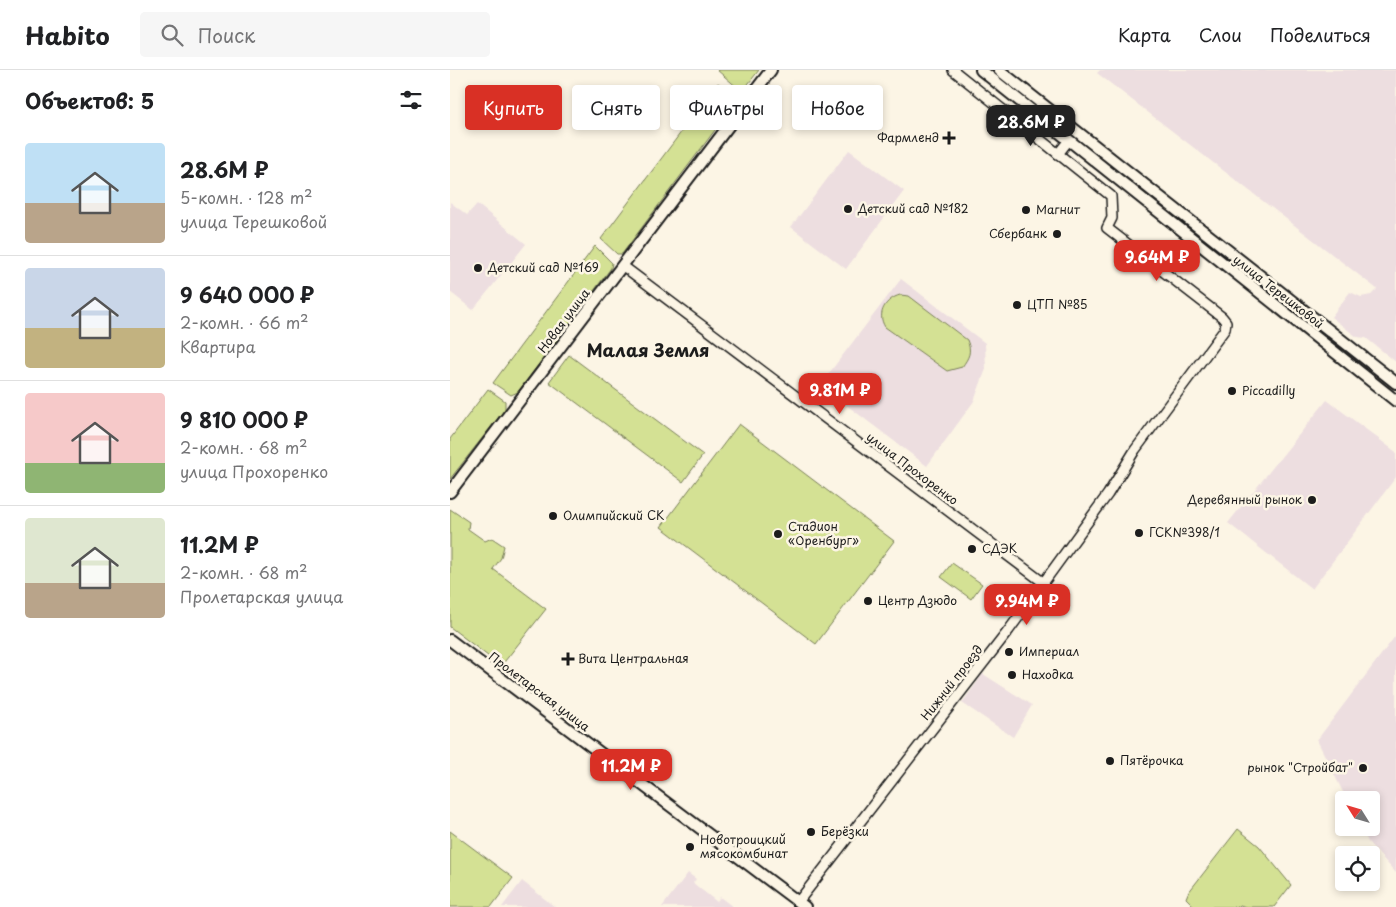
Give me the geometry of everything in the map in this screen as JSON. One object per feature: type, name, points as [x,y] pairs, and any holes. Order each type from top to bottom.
[{"type":"main road","name":"Новая улица","points":[[450,492],[771,70]]},
{"type":"main road","name":"улица Терешковой","points":[[981,70],[1396,401]]},
{"type":"main road","name":"улица Терешковой","points":[[999,70],[1396,383]]},
{"type":"main road","points":[[1002,87],[1007,85],[1010,78]]},
{"type":"main road","name":"Пролетарская улица","points":[[450,640],[802,904]]},
{"type":"street","points":[[953,70],[1058,154],[1069,140]]},
{"type":"street","name":"Нижний проезд","points":[[802,904],[1044,583],[1108,494],[1135,450],[1225,329],[1226,322],[1222,317],[1107,228],[1112,218],[1111,196],[1058,154]]},
{"type":"street","name":"улица Прохоренко","points":[[623,266],[1044,583]]},
{"type":"shaded area","points":[[1100,70],[1396,70],[1396,362],[1366,338],[1357,337],[1331,317],[1350,292],[1361,297],[1371,295],[1377,289],[1097,73]]},
{"type":"shaded area","name":"Детский сад №182","points":[[849,150],[904,191],[846,269],[791,227]]},
{"type":"shaded area","name":"Детский сад №169","points":[[450,202],[467,215],[477,204],[526,244],[473,310],[450,292]]},
{"type":"shaded area","points":[[901,279],[985,343],[986,369],[974,401],[927,466],[820,385]]},
{"type":"shaded area","name":"Деревянный рынок","points":[[1327,400],[1396,452],[1396,477],[1312,589],[1228,523]]},
{"type":"shaded area","name":"рынок \"Стройбат\"","points":[[1396,635],[1396,873],[1380,855],[1380,846],[1372,846],[1365,836],[1380,836],[1380,791],[1342,791],[1317,740]]},
{"type":"shaded area","points":[[983,674],[1032,705],[1013,737],[962,703]]},
{"type":"shaded area","points":[[688,873],[696,879],[693,883],[717,902],[720,897],[733,907],[662,907]]},
{"type":"shaded area","points":[[522,881],[555,907],[502,907]]},
{"type":"green space","points":[[717,70],[759,70],[747,85],[734,85]]},
{"type":"green space","points":[[683,130],[715,130],[622,254],[617,254],[601,239]]},
{"type":"green space","points":[[595,246],[612,263],[611,268],[518,392],[511,395],[493,383]]},
{"type":"green space","points":[[900,295],[909,296],[967,340],[969,354],[962,367],[947,371],[885,327],[882,322],[884,307],[890,300]]},
{"type":"green space","points":[[569,355],[703,455],[683,482],[549,382]]},
{"type":"green space","points":[[488,389],[505,401],[505,409],[450,479],[450,439]]},
{"type":"green space","name":"Стадион «Оренбург»","points":[[739,424],[894,541],[816,644],[661,527]]},
{"type":"green space","points":[[450,509],[469,522],[468,529],[485,541],[492,538],[504,546],[501,558],[493,569],[546,609],[501,666],[450,627]]},
{"type":"green space","points":[[952,563],[982,584],[971,599],[941,577]]},
{"type":"green space","points":[[1238,829],[1259,846],[1291,885],[1274,907],[1246,907],[1240,905],[1238,907],[1195,907],[1186,898],[1188,893]]},
{"type":"green space","points":[[450,831],[513,878],[491,907],[450,907]]},
{"type":"place","name":"Фармленд","points":[[949,138]]},
{"type":"place","name":"Детский сад №182","points":[[848,209]]},
{"type":"place","name":"Магнит","points":[[1026,210]]},
{"type":"place","name":"Сбербанк","points":[[1057,234]]},
{"type":"place","name":"Детский сад №169","points":[[478,268]]},
{"type":"place","name":"ЦТП №85","points":[[1017,305]]},
{"type":"place","name":"Piccadilly","points":[[1232,391]]},
{"type":"place","name":"Деревянный рынок","points":[[1312,500]]},
{"type":"place","name":"Олимпийский СК","points":[[553,516]]},
{"type":"place","name":"ГСК№398/1","points":[[1139,533]]},
{"type":"place","name":"Стадион «Оренбург»","points":[[778,534]]},
{"type":"place","name":"СДЭК","points":[[972,549]]},
{"type":"place","name":"Центр Дзюдо","points":[[868,601]]},
{"type":"place","name":"Империал","points":[[1009,652]]},
{"type":"place","name":"Вита Центральная","points":[[568,659]]},
{"type":"place","name":"Находка","points":[[1012,675]]},
{"type":"place","name":"Пятёрочка","points":[[1110,761]]},
{"type":"place","name":"рынок \"Стройбат\"","points":[[1363,768]]},
{"type":"place","name":"Берёзки","points":[[811,832]]},
{"type":"place","name":"Новотроицкий мясокомбинат","points":[[690,847]]},
{"type":"district","name":"Малая Земля","points":[[648,351]]}]
